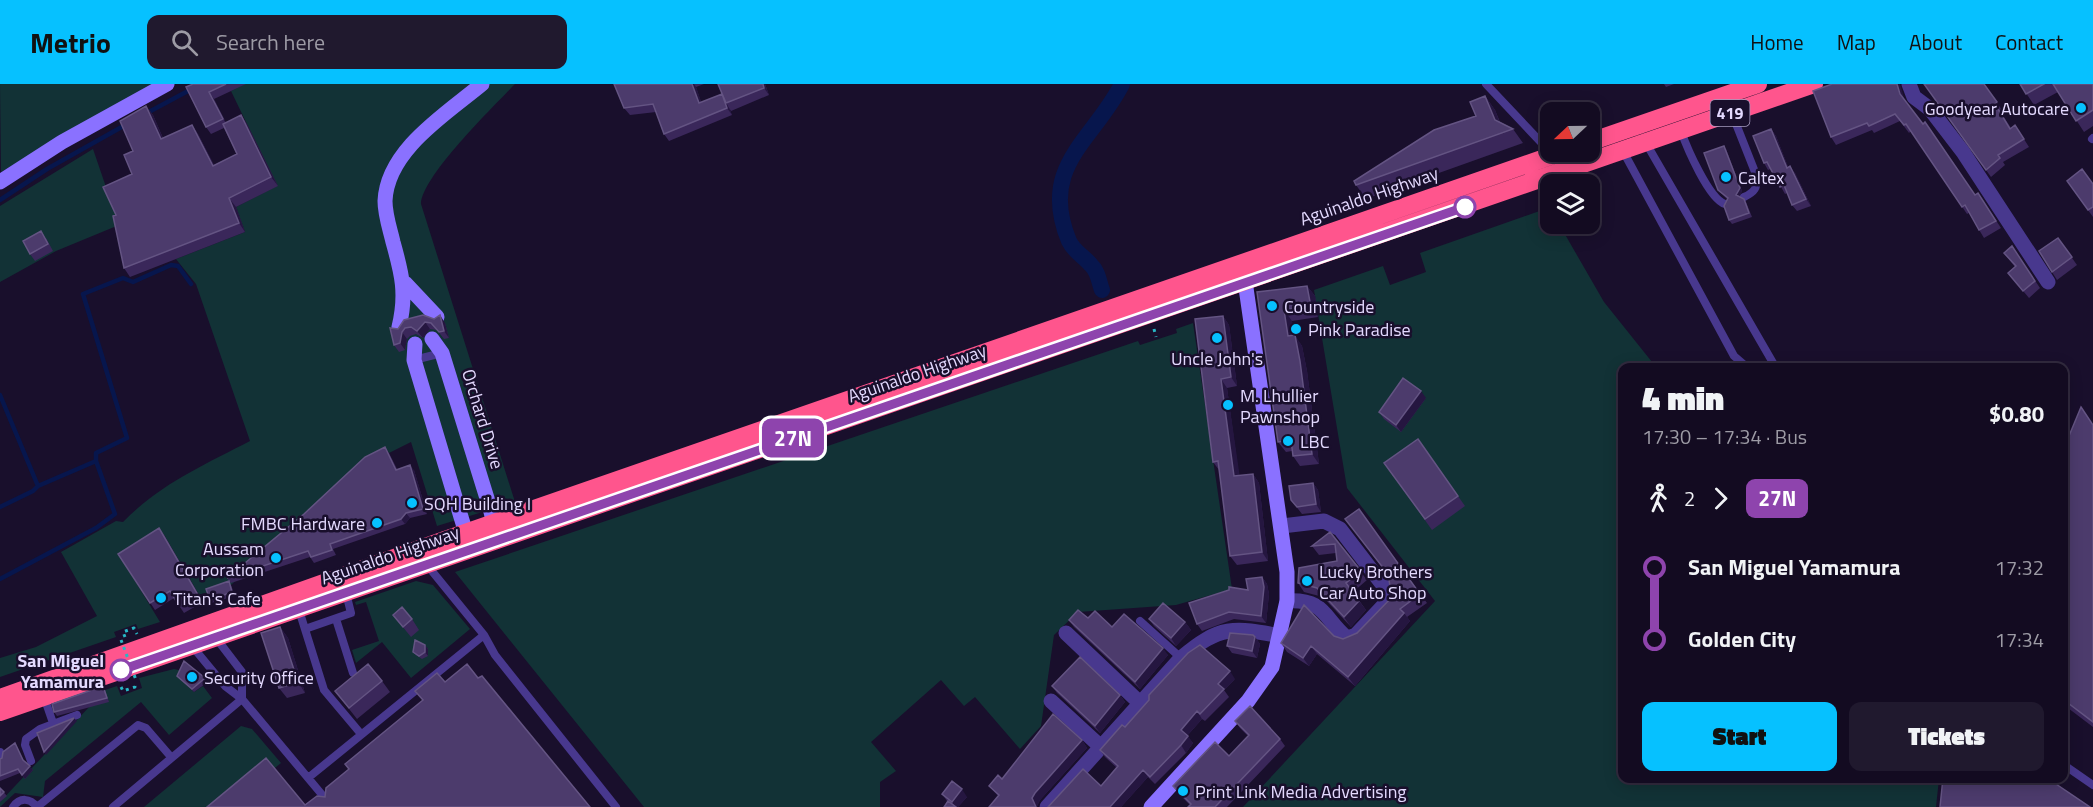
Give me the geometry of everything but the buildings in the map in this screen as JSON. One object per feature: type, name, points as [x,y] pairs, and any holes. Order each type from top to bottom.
[{"type":"highway","name":"Aguinaldo Highway","points":[[210,631],[298,609],[1623,151],[1681,130],[1758,84]]},
{"type":"highway","name":"Aguinaldo Highway","points":[[1600,138],[1639,124],[1814,84]]},
{"type":"highway","points":[[1639,124],[1646,142]]},
{"type":"highway","points":[[1616,132],[1623,151]]},
{"type":"highway","name":"Aguinaldo Highway","points":[[0,698],[210,631],[466,533],[1540,159]]},
{"type":"highway","name":"Aguinaldo Highway","points":[[0,712],[44,697],[187,639]]},
{"type":"street","points":[[0,182],[55,147],[167,84]]},
{"type":"street","points":[[404,322],[405,283],[387,217],[388,182],[398,163],[429,128],[482,84]]},
{"type":"street","points":[[1909,84],[1918,102],[1930,109],[1963,152],[2048,282]]},
{"type":"street","points":[[1150,807],[1248,701],[1272,667],[1281,636],[1287,601],[1287,572],[1245,281]]},
{"type":"street","points":[[405,283],[430,315]]},
{"type":"street","name":"Orchard Drive","points":[[439,344],[494,524]]},
{"type":"street","points":[[411,351],[466,533],[486,543],[494,524]]},
{"type":"street","points":[[1282,526],[1324,521],[1340,529],[1386,589],[1387,602],[1356,635],[1347,638],[1317,606],[1308,602],[1287,601]]},
{"type":"street","points":[[1047,807],[1181,658],[1199,643],[1226,630],[1241,628],[1281,636]]},
{"type":"street","points":[[1066,633],[1141,704]]},
{"type":"street","points":[[1051,701],[1101,747]]},
{"type":"lane","points":[[1486,84],[1540,136]]},
{"type":"lane","points":[[1728,104],[1757,177],[1757,187],[1752,194],[1744,197]]},
{"type":"lane","points":[[1681,130],[1716,199],[1725,204]]},
{"type":"lane","points":[[1646,142],[1773,363]]},
{"type":"lane","points":[[1623,151],[1734,356],[1742,363]]},
{"type":"lane","points":[[411,351],[439,344]]},
{"type":"lane","points":[[427,564],[484,635],[495,656],[616,807]]},
{"type":"lane","points":[[305,629],[351,613],[346,592]]},
{"type":"lane","points":[[298,609],[324,690],[361,734]]},
{"type":"lane","points":[[336,619],[353,673]]},
{"type":"lane","points":[[1140,621],[1181,658]]},
{"type":"lane","points":[[210,631],[242,672],[242,699]]},
{"type":"lane","points":[[308,778],[484,635]]},
{"type":"lane","points":[[187,639],[225,686],[242,699],[329,803]]},
{"type":"lane","points":[[44,697],[53,723]]},
{"type":"lane","points":[[113,807],[242,699]]},
{"type":"lane","points":[[31,760],[25,740],[37,730],[76,715]]},
{"type":"lane","points":[[13,807],[17,802],[25,799],[33,802],[37,807],[138,725],[146,728],[171,757]]},
{"type":"lane","points":[[0,752],[0,758]]},
{"type":"lane","points":[[2068,768],[2093,785]]},
{"type":"path","points":[[1153,332],[1156,337]]},
{"type":"path","points":[[121,640],[136,680]]},
{"type":"green space","points":[[0,84],[154,84],[1,172]]},
{"type":"green space","points":[[245,84],[515,84],[445,160],[424,192],[421,204],[515,502],[437,526],[411,442],[367,464],[231,585],[199,595],[164,535],[123,561],[160,622],[138,629],[136,624],[114,632],[116,637],[0,677],[0,658],[36,647],[97,616],[61,552],[116,521],[123,522],[167,486],[250,441],[196,284],[176,259],[245,232],[236,207],[277,186],[231,91]]},
{"type":"green space","points":[[93,149],[119,225],[56,251],[0,282],[0,206]]},
{"type":"green space","points":[[1540,211],[1540,234],[1565,234],[1604,302],[1653,363],[1618,363],[1618,783],[1939,783],[1936,807],[1243,807],[1435,601],[1347,488],[1314,290],[1383,266],[1390,285],[1426,272],[1420,253]]},
{"type":"green space","points":[[1193,323],[1232,589],[1176,605],[1078,612],[1054,635],[1041,726],[1020,749],[975,697],[964,706],[941,680],[871,742],[896,771],[880,782],[880,807],[644,807],[455,572],[1138,341],[1140,345],[1177,333],[1176,329]]},
{"type":"green space","points":[[416,581],[433,585],[470,629],[411,678],[382,642],[356,663],[352,650],[379,641],[366,602],[356,605],[355,602]]},
{"type":"green space","points":[[174,669],[183,671],[179,678],[194,692],[203,686],[212,698],[169,735],[141,702],[45,781],[43,797],[15,793],[0,807],[0,802],[105,690],[117,686],[121,696],[142,688],[139,678]]},
{"type":"green space","points":[[241,726],[252,729],[281,763],[227,807],[144,807]]},
{"type":"waterway","points":[[145,114],[201,84]]},
{"type":"waterway","points":[[1102,290],[1093,267],[1069,241],[1061,215],[1060,193],[1064,173],[1073,156],[1122,84]]},
{"type":"waterway","points":[[0,200],[47,169],[127,124]]},
{"type":"waterway","points":[[0,507],[33,491],[38,486],[96,461],[96,453],[127,438],[83,294],[123,278],[133,282],[171,265],[178,266],[191,284]]},
{"type":"waterway","points":[[0,395],[38,486]]},
{"type":"waterway","points":[[0,579],[96,528],[115,514],[96,461]]},
{"type":"bus line","name":"27N","points":[[121,670],[1465,207]]},
{"type":"place","name":"Goodyear Autocare","points":[[2081,108]]},
{"type":"place","name":"Caltex","points":[[1726,177]]},
{"type":"place","name":"Countryside","points":[[1272,306]]},
{"type":"place","name":"Pink Paradise","points":[[1296,329]]},
{"type":"place","name":"Uncle John's","points":[[1217,338]]},
{"type":"place","name":"M. Lhullier Pawnshop","points":[[1228,405]]},
{"type":"place","name":"LBC","points":[[1288,441]]},
{"type":"place","name":"SQH Building I","points":[[412,503]]},
{"type":"place","name":"FMBC Hardware","points":[[377,523]]},
{"type":"place","name":"Aussam Corporation","points":[[276,558]]},
{"type":"place","name":"Lucky Brothers Car Auto Shop","points":[[1307,581]]},
{"type":"place","name":"Titan's Cafe","points":[[161,598]]},
{"type":"place","name":"San Miguel Yamamura","points":[[121,670]]},
{"type":"place","name":"Security Office","points":[[192,677]]},
{"type":"place","name":"Print Link Media Advertising","points":[[1183,791]]}]
